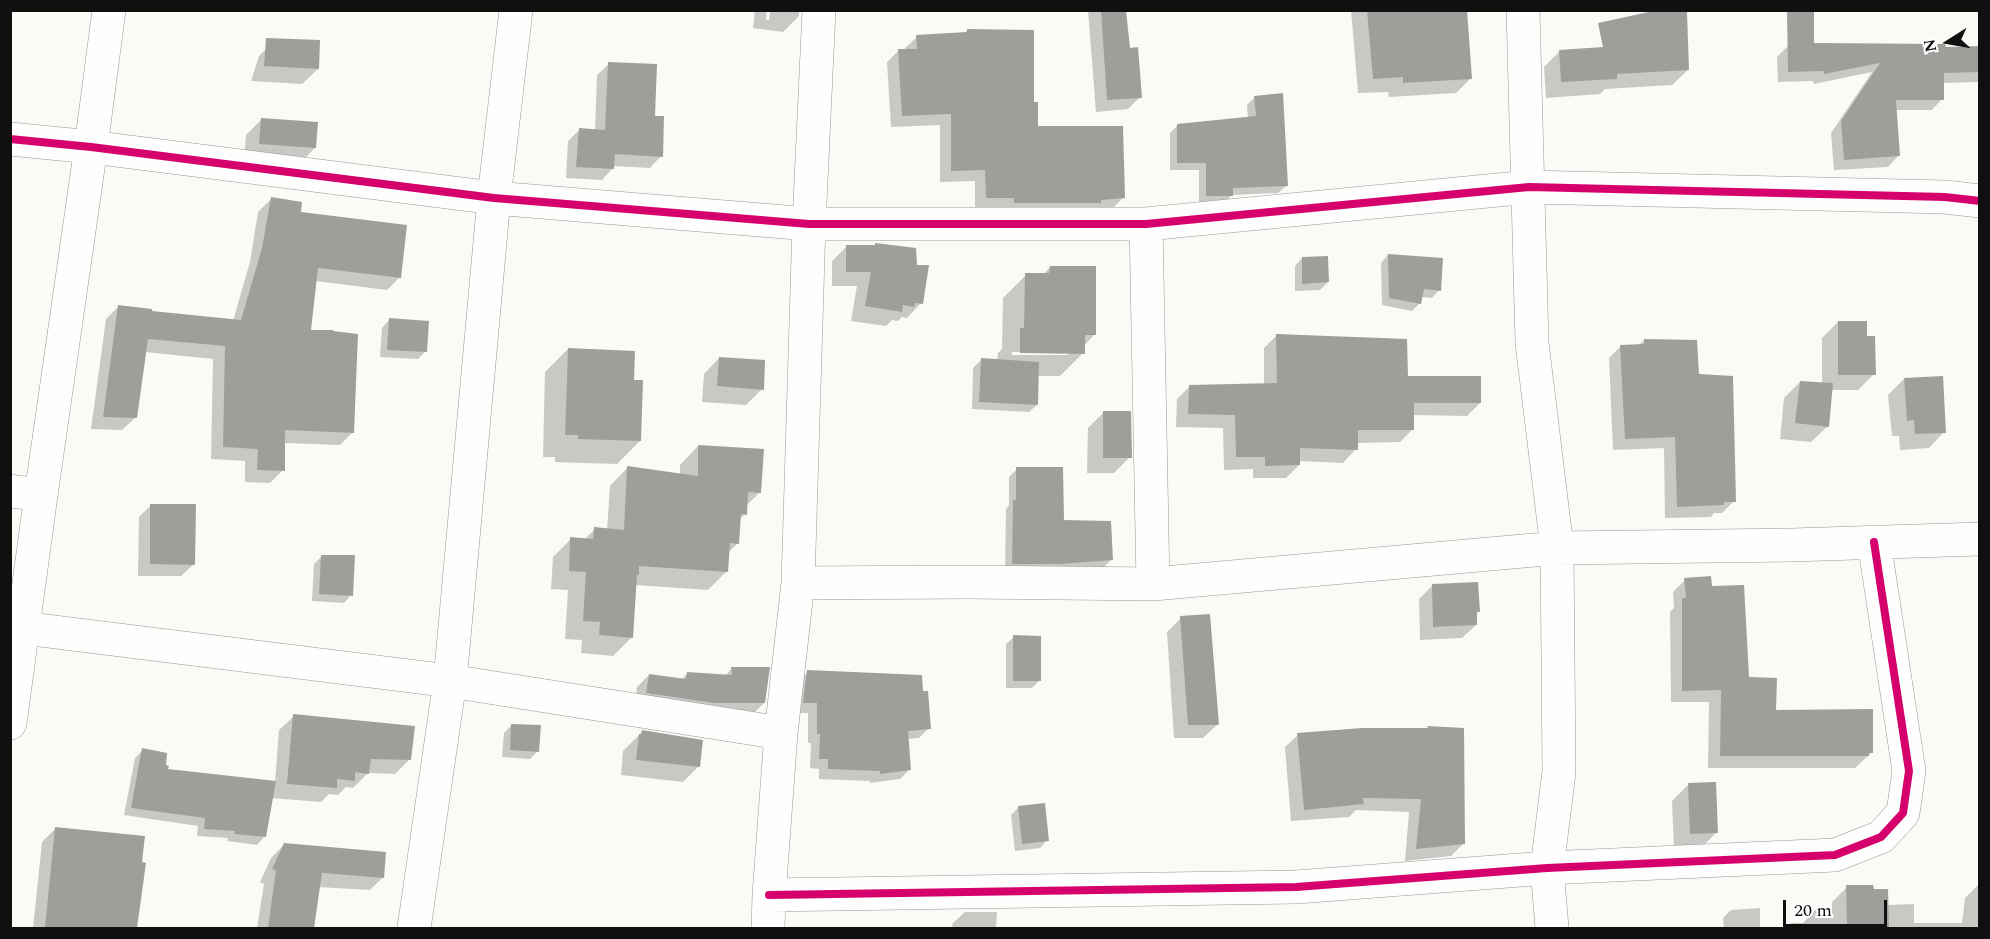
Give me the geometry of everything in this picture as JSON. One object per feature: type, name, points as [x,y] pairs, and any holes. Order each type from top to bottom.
[{"type":"street","points":[[10,723],[23,628],[26,493],[92,147],[109,10]]},
{"type":"street","points":[[414,928],[450,681],[494,198],[516,10]]},
{"type":"street","points":[[768,928],[782,733],[798,583],[809,224],[819,10]]},
{"type":"street","points":[[1523,10],[1532,343],[1557,548],[1559,772],[1547,868],[1552,928]]},
{"type":"street","points":[[10,139],[92,147],[494,198],[809,224],[1146,224],[1529,187],[1945,197],[1980,201]]},
{"type":"street","points":[[1146,224],[1153,584]]},
{"type":"street","points":[[798,583],[1153,584],[1557,548],[1980,539]]},
{"type":"street","points":[[769,895],[1296,887],[1547,868],[1834,855],[1881,837],[1903,813],[1909,771],[1874,542]]},
{"type":"street","points":[[23,628],[450,681],[782,733]]},
{"type":"building","points":[[1101,10],[1126,10],[1130,48],[1138,47],[1142,98],[1107,100]]},
{"type":"building","points":[[1367,10],[1467,10],[1472,79],[1403,83],[1403,77],[1373,79]]},
{"type":"building","points":[[1658,10],[1685,10],[1687,12],[1689,70],[1617,74],[1617,79],[1561,82],[1559,50],[1603,47],[1598,23]]},
{"type":"building","points":[[1787,10],[1814,10],[1814,43],[1980,46],[1980,72],[1944,73],[1944,100],[1896,100],[1900,156],[1844,160],[1841,121],[1880,63],[1824,74],[1823,71],[1788,72]]},
{"type":"building","points":[[967,29],[1034,30],[1034,102],[1038,102],[1038,126],[1123,126],[1125,198],[1101,200],[1101,203],[1014,203],[1014,198],[986,198],[985,170],[951,171],[951,114],[902,116],[898,49],[917,49],[916,35],[967,32]]},
{"type":"building","points":[[266,38],[320,40],[319,69],[264,66]]},
{"type":"building","points":[[608,62],[657,64],[655,116],[664,116],[663,157],[615,154],[614,169],[576,167],[579,128],[605,130]]},
{"type":"building","points":[[1283,93],[1288,186],[1233,188],[1233,196],[1206,196],[1206,163],[1177,163],[1177,124],[1256,116],[1254,96]]},
{"type":"building","points":[[261,118],[318,122],[316,148],[259,144]]},
{"type":"building","points":[[271,197],[302,202],[301,212],[407,225],[401,278],[318,268],[311,330],[333,330],[358,334],[354,433],[285,430],[285,471],[257,470],[258,449],[223,447],[225,346],[148,339],[137,418],[103,417],[118,305],[152,309],[152,311],[241,320],[262,248]]},
{"type":"building","points":[[875,243],[916,248],[917,265],[929,265],[923,304],[915,303],[914,307],[903,305],[902,312],[865,306],[871,272],[846,272],[846,245],[875,245]]},
{"type":"building","points":[[1388,254],[1443,258],[1441,291],[1424,289],[1421,304],[1389,298]]},
{"type":"building","points":[[1328,256],[1329,282],[1302,284],[1302,257]]},
{"type":"building","points":[[1050,266],[1096,266],[1096,335],[1085,335],[1085,354],[1020,353],[1020,328],[1024,328],[1025,273],[1049,273]]},
{"type":"building","points":[[389,318],[429,321],[427,352],[387,350]]},
{"type":"building","points":[[1838,321],[1867,321],[1867,336],[1875,336],[1876,375],[1838,375]]},
{"type":"building","points":[[1276,334],[1407,339],[1408,376],[1481,376],[1481,403],[1414,403],[1414,430],[1358,430],[1358,450],[1300,448],[1300,465],[1265,466],[1265,457],[1236,457],[1235,415],[1188,414],[1189,385],[1277,383]]},
{"type":"building","points":[[1644,339],[1697,340],[1699,374],[1733,376],[1736,502],[1724,502],[1724,505],[1677,507],[1675,437],[1625,439],[1620,345],[1644,344]]},
{"type":"building","points":[[568,348],[635,351],[634,380],[643,380],[641,441],[578,439],[578,435],[565,435]]},
{"type":"building","points":[[719,357],[765,360],[764,390],[717,386]]},
{"type":"building","points":[[981,358],[1039,362],[1038,405],[979,402]]},
{"type":"building","points":[[1943,376],[1946,433],[1915,434],[1914,420],[1907,421],[1904,378]]},
{"type":"building","points":[[1800,381],[1833,383],[1829,427],[1795,423]]},
{"type":"building","points":[[1103,411],[1131,411],[1132,458],[1103,458]]},
{"type":"building","points":[[698,445],[764,449],[761,493],[748,492],[747,515],[741,514],[739,544],[730,543],[728,572],[639,566],[633,638],[599,635],[600,622],[583,621],[586,572],[569,571],[570,537],[593,539],[594,527],[624,530],[627,466],[698,476]]},
{"type":"building","points":[[1016,467],[1063,467],[1064,520],[1111,521],[1113,560],[1059,564],[1012,564]]},
{"type":"building","points":[[150,504],[196,504],[195,565],[150,564]]},
{"type":"building","points":[[321,555],[355,555],[353,596],[319,594]]},
{"type":"building","points":[[1711,576],[1712,586],[1744,585],[1749,677],[1777,678],[1776,710],[1873,709],[1873,753],[1869,753],[1869,756],[1720,756],[1721,690],[1682,691],[1682,598],[1686,598],[1684,578]]},
{"type":"building","points":[[1478,582],[1480,612],[1477,612],[1477,625],[1433,627],[1432,584]]},
{"type":"building","points":[[1210,614],[1219,725],[1188,725],[1180,616]]},
{"type":"building","points":[[1013,635],[1041,636],[1041,681],[1013,681]]},
{"type":"building","points":[[731,667],[770,667],[765,703],[714,703],[646,693],[649,674],[686,679],[687,672],[732,675]]},
{"type":"building","points":[[807,670],[922,675],[923,691],[928,691],[931,729],[908,731],[911,770],[880,774],[880,771],[828,769],[828,759],[819,759],[820,734],[817,734],[817,703],[803,703]]},
{"type":"building","points":[[293,714],[415,726],[411,760],[371,759],[369,774],[355,772],[355,781],[337,779],[337,788],[287,784]]},
{"type":"building","points":[[511,724],[541,725],[539,752],[510,750]]},
{"type":"building","points":[[1427,726],[1464,728],[1465,844],[1416,849],[1421,799],[1363,798],[1364,804],[1304,810],[1297,733],[1362,728],[1428,728]]},
{"type":"building","points":[[642,730],[703,740],[700,767],[636,760],[639,734]]},
{"type":"building","points":[[142,748],[167,753],[168,769],[276,781],[266,837],[234,834],[235,831],[204,829],[205,818],[131,808]]},
{"type":"building","points":[[1716,782],[1718,833],[1690,834],[1688,783]]},
{"type":"building","points":[[1045,803],[1049,841],[1022,844],[1018,806]]},
{"type":"building","points":[[55,827],[145,836],[142,862],[146,863],[137,928],[45,928]]},
{"type":"building","points":[[284,843],[386,852],[384,878],[322,873],[314,928],[268,928],[276,870],[272,869]]},
{"type":"building","points":[[1846,885],[1873,885],[1874,889],[1888,889],[1889,928],[1847,928]]},
{"type":"cycle path","points":[[10,139],[91,147],[494,198],[809,224],[1146,224],[1529,187],[1945,197],[1980,201]]},
{"type":"cycle path","points":[[769,895],[1296,887],[1547,868],[1835,855],[1881,837],[1903,813],[1909,771],[1874,542]]}]
